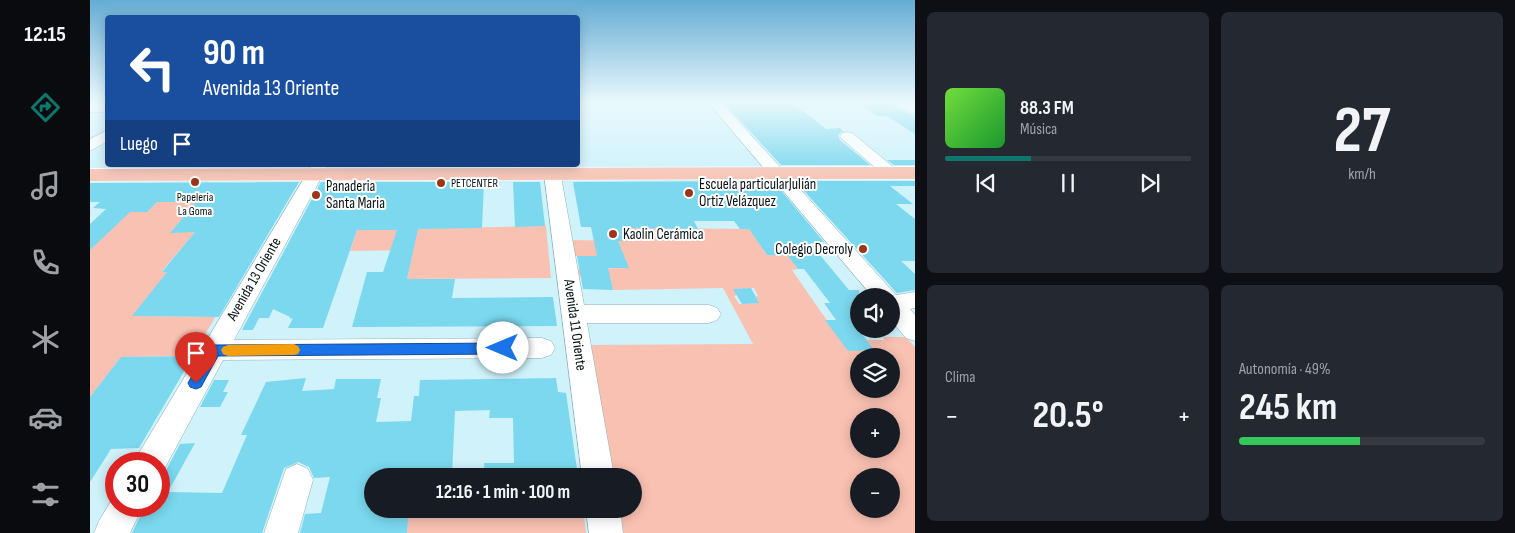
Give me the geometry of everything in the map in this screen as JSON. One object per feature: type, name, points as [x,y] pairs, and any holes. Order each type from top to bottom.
[{"type":"main road","points":[[90,175],[318,169],[552,169],[776,173],[915,173]]},
{"type":"street","points":[[736,127],[877,288]]},
{"type":"street","points":[[90,146],[105,136]]},
{"type":"street","points":[[847,136],[891,173]]},
{"type":"street","name":"Avenida 13 Oriente","points":[[157,452],[318,169]]},
{"type":"street","name":"Avenida 11 Oriente","points":[[552,169],[597,468]]},
{"type":"street","points":[[900,302],[915,300]]},
{"type":"street","points":[[574,314],[708,314]]},
{"type":"street","points":[[900,314],[915,331]]},
{"type":"street","points":[[214,350],[542,348]]},
{"type":"street","points":[[280,533],[297,480]]},
{"type":"street","points":[[111,533],[120,517]]},
{"type":"street","points":[[604,518],[606,533]]},
{"type":"shaded area","points":[[157,202],[196,202],[171,232],[195,232],[162,271],[167,272],[133,316],[215,317],[193,356],[121,357],[90,397],[90,250],[129,212],[147,212]]},
{"type":"shaded area","points":[[546,226],[551,278],[407,279],[413,250],[350,251],[357,230]]},
{"type":"shaded area","points":[[631,228],[749,229],[767,255],[788,256],[798,269],[792,270],[848,351],[850,351],[850,398],[900,398],[900,348],[872,348],[866,340],[906,337],[915,347],[915,533],[623,533],[620,518],[642,518],[642,468],[610,468],[586,345],[753,344],[723,288],[613,290],[610,277],[575,276],[573,269],[628,268],[624,256],[571,256],[568,240],[635,241]],"holes":[[[754,288],[758,296],[755,297],[759,303],[739,304],[734,296],[737,295],[734,289]]]},
{"type":"shaded area","points":[[408,518],[584,518],[586,533],[407,533]]},
{"type":"building","points":[[746,127],[840,128],[843,131],[838,135],[840,140],[870,165],[781,165]]},
{"type":"building","points":[[904,127],[915,127],[915,134]]},
{"type":"building","points":[[887,160],[915,160],[915,165],[894,165]]},
{"type":"building","points":[[773,181],[824,242],[810,243],[850,290],[850,338],[865,338],[872,348],[850,348],[850,351],[848,351],[825,320],[836,320],[824,303],[830,303],[804,269],[798,269],[788,256],[767,255],[749,229],[740,229],[734,221],[694,221],[698,229],[631,228],[635,241],[618,241],[629,268],[608,268],[613,290],[583,289],[577,256],[597,256],[591,227],[581,227],[573,182]]},
{"type":"building","points":[[795,181],[915,181],[915,186],[890,186],[913,204],[896,204],[915,219],[915,261],[901,261],[915,274],[915,290],[900,292],[900,288],[892,288]]},
{"type":"building","points":[[299,182],[219,317],[132,316],[167,272],[162,272],[195,232],[170,233],[196,202],[157,202],[147,212],[130,212],[90,250],[90,224],[106,209],[93,208],[100,202],[90,202],[90,183]]},
{"type":"building","points":[[321,182],[484,182],[482,228],[418,229],[407,279],[455,279],[452,298],[553,297],[557,326],[352,327],[367,272],[383,272],[397,230],[357,230],[323,328],[288,328],[293,318],[290,319],[290,317],[273,309],[269,318],[259,318],[253,330],[242,330]]},
{"type":"building","points":[[513,182],[540,182],[545,226],[515,227]]},
{"type":"building","points":[[751,288],[759,303],[742,304],[733,289]]},
{"type":"building","points":[[193,356],[139,448],[111,449],[109,452],[105,452],[105,458],[90,482],[90,397],[121,357]]},
{"type":"building","points":[[306,378],[302,391],[334,389],[336,379],[381,379],[377,398],[381,398],[376,422],[411,421],[414,396],[419,396],[420,380],[556,378],[558,392],[566,393],[577,468],[484,468],[484,463],[514,463],[513,418],[489,418],[490,410],[455,411],[452,468],[364,468],[364,518],[408,518],[407,533],[300,533],[305,514],[321,513],[330,477],[314,478],[309,467],[298,462],[284,468],[262,533],[132,533],[140,517],[170,517],[170,492],[222,493],[247,435],[241,435],[266,382]]},
{"type":"building","points":[[214,380],[229,380],[223,392],[228,392],[220,407],[200,407]]},
{"type":"building","points":[[195,443],[170,488],[170,463],[180,444]]},
{"type":"slow traffic","points":[[228,350],[294,350]]},
{"type":"place","name":"Papeleria La Goma","points":[[195,182]]},
{"type":"place","name":"PETCENTER","points":[[441,183]]},
{"type":"place","name":"Escuela particularJulián Ortiz Velázquez","points":[[689,193]]},
{"type":"place","name":"Panaderia Santa Maria","points":[[316,195]]},
{"type":"place","name":"Kaolin Cerámica","points":[[613,234]]},
{"type":"place","name":"Colegio Decroly","points":[[863,249]]},
{"type":"route","points":[[196,383],[214,350],[503,348]]}]
